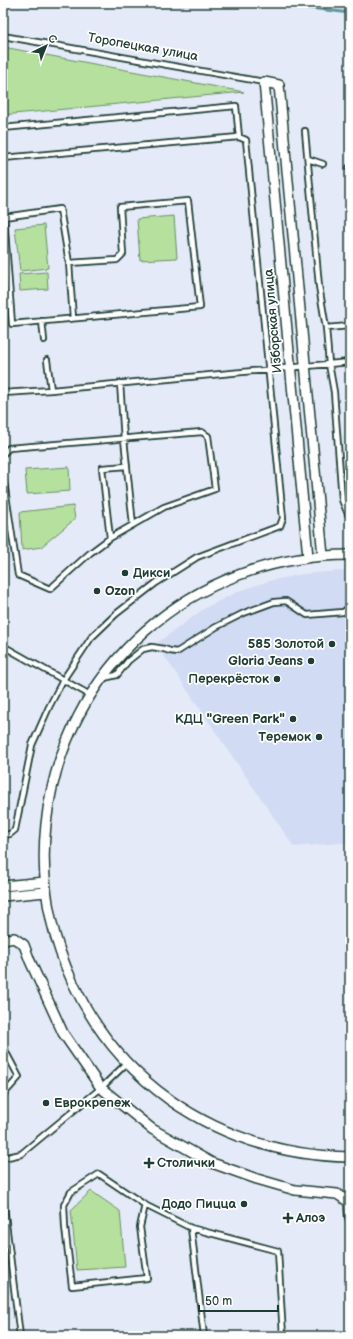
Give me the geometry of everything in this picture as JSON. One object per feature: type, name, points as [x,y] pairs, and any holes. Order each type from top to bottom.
[{"type":"street","name":"Торопецкая улица","points":[[264,82],[279,85],[305,365]]},
{"type":"street","name":"Изборская улица","points":[[264,82],[308,557]]},
{"type":"street","points":[[305,365],[323,556]]},
{"type":"street","points":[[350,555],[308,557],[282,561],[244,572],[207,588],[162,617],[141,634],[111,665],[90,695],[71,730],[57,766],[48,804],[44,843],[46,892],[53,930],[68,973],[82,1001],[102,1034],[127,1063],[156,1090],[182,1108],[223,1131],[260,1144],[298,1153],[350,1157]]},
{"type":"street","points":[[3,886],[45,882]]},
{"type":"street","points":[[3,896],[46,892]]},
{"type":"street","points":[[3,940],[14,938],[24,945],[63,1033],[101,1088],[152,1128],[212,1163],[257,1179],[295,1190],[337,1194],[349,1202],[350,1217]]},
{"type":"lane","name":"Торопецкая улица","points":[[3,36],[264,82]]},
{"type":"lane","points":[[3,128],[236,106],[239,137]]},
{"type":"lane","points":[[305,130],[319,286],[326,328],[328,364],[334,392],[342,500],[350,516]]},
{"type":"lane","points":[[3,158],[239,137],[246,140],[270,369],[283,518],[280,526],[197,557],[156,583],[116,614],[91,638],[63,680],[32,745],[15,830],[10,834],[3,835]]},
{"type":"lane","points":[[308,159],[323,164]]},
{"type":"lane","points":[[69,263],[117,260],[123,254],[120,207],[188,201],[200,307],[73,318],[42,320],[12,324],[4,218],[60,209],[69,263],[73,318]]},
{"type":"lane","points":[[42,320],[44,340]]},
{"type":"lane","points":[[326,328],[350,326]]},
{"type":"lane","points":[[47,360],[51,390]]},
{"type":"lane","points":[[3,393],[51,390],[305,365],[350,362]]},
{"type":"lane","points":[[120,383],[133,525]]},
{"type":"lane","points":[[3,454],[9,448],[202,432],[208,436],[215,489],[164,507],[110,538],[90,553],[50,589],[18,575],[3,475]]},
{"type":"lane","points":[[110,538],[102,468],[127,466]]},
{"type":"lane","points":[[101,679],[117,674],[128,661],[143,649],[152,647],[164,649],[170,652],[177,652],[216,627],[244,613],[274,602],[286,601],[307,614],[343,612],[350,607]]},
{"type":"lane","points":[[3,646],[90,695]]},
{"type":"lane","points":[[3,1047],[19,1077],[3,1095]]},
{"type":"lane","points":[[3,1158],[21,1154],[101,1088],[127,1063]]},
{"type":"lane","points":[[145,1205],[140,1227],[147,1278],[72,1286],[64,1205],[71,1192],[99,1174],[145,1205],[191,1228],[278,1251],[283,1336]]},
{"type":"lane","points":[[3,1199],[20,1336]]},
{"type":"lane","points":[[191,1228],[204,1336]]},
{"type":"shaded area","points":[[340,571],[350,572],[350,842],[294,847],[156,644],[205,608],[239,591],[269,581],[303,574]]},
{"type":"green space","points":[[3,47],[244,92],[3,115]]},
{"type":"green space","points":[[174,216],[177,258],[140,260],[137,219]]},
{"type":"green space","points":[[44,225],[48,268],[20,271],[15,228]]},
{"type":"green space","points":[[47,272],[48,289],[20,291],[19,274]]},
{"type":"green space","points":[[69,467],[70,491],[27,494],[25,470]]},
{"type":"green space","points":[[73,506],[75,519],[41,547],[22,550],[20,512]]},
{"type":"green space","points":[[91,1191],[120,1211],[125,1267],[77,1270],[71,1210]]},
{"type":"waterway","points":[[270,3],[350,13]]},
{"type":"place","name":"Дикси","points":[[125,573]]},
{"type":"place","name":"Ozon","points":[[97,591]]},
{"type":"place","name":"585 Золотой","points":[[332,644]]},
{"type":"place","name":"Gloria Jeans","points":[[311,661]]},
{"type":"place","name":"Перекрёсток","points":[[277,679]]},
{"type":"place","name":"КДЦ \"Green Park\"","points":[[293,719]]},
{"type":"place","name":"Теремок","points":[[319,737]]},
{"type":"place","name":"Еврокрепеж","points":[[46,1103]]},
{"type":"place","name":"Столички","points":[[149,1163]]},
{"type":"place","name":"Додо Пицца","points":[[244,1204]]},
{"type":"place","name":"Алоэ","points":[[288,1218]]}]
